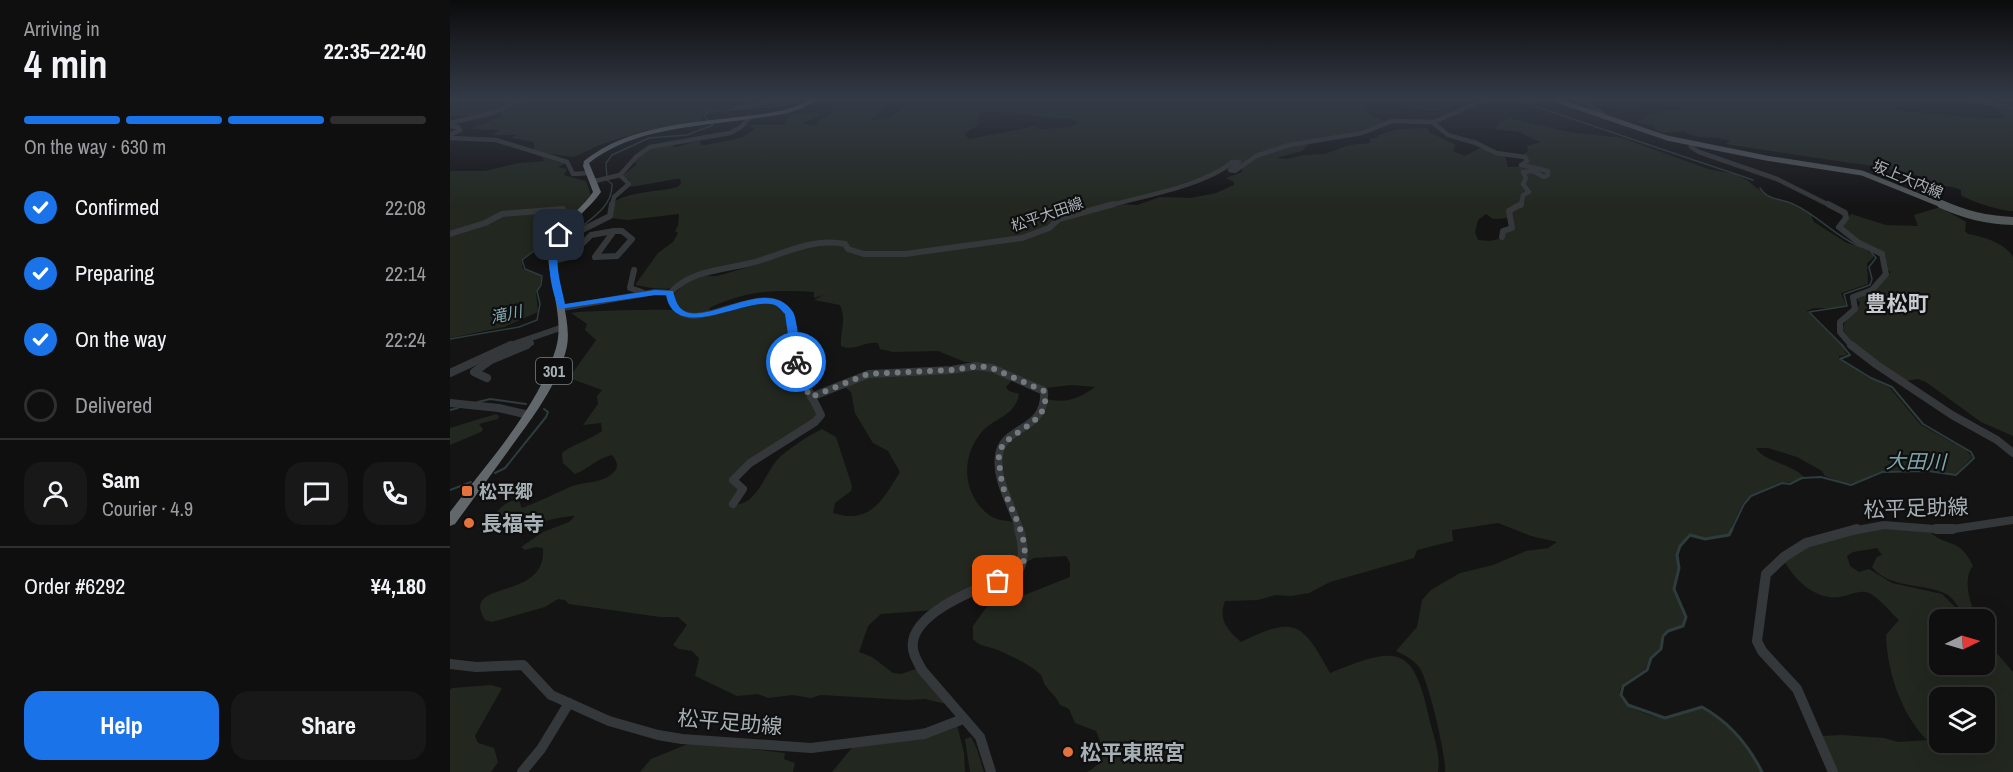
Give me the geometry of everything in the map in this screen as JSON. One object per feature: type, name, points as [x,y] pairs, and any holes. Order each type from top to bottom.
[{"type":"highway","points":[[557,239],[597,192],[586,162],[598,151],[612,144],[651,134]]},
{"type":"highway","name":"301","points":[[450,521],[529,415],[554,370],[562,345],[563,327],[562,308],[553,261],[557,239]]},
{"type":"main road","name":"坂上大内線","points":[[1654,134],[1691,144],[1862,173],[1966,215],[1987,220],[2013,221]]},
{"type":"street","points":[[595,182],[617,176],[651,146],[675,140],[724,134]]},
{"type":"street","name":"松平大田線","points":[[670,293],[680,283],[698,275],[751,263],[785,251],[833,241],[845,244],[848,249],[861,254],[905,254],[1022,238],[1050,227],[1059,219],[1174,189],[1222,171],[1232,162],[1239,163],[1230,171],[1238,170],[1256,156],[1289,145],[1354,134]]},
{"type":"street","points":[[1447,134],[1476,143],[1500,155],[1525,157],[1527,161],[1521,165],[1548,171],[1546,177],[1530,171],[1523,172],[1526,178],[1523,184],[1529,192],[1523,195],[1521,206],[1509,211],[1512,228],[1503,231],[1502,237]]},
{"type":"street","points":[[450,137],[509,143],[528,152],[567,162],[573,174],[589,172]]},
{"type":"street","points":[[1691,144],[1694,150],[1777,179],[1845,213],[1846,218],[1839,227],[1859,243],[1884,256],[1886,274],[1872,290],[1853,297],[1856,309],[1840,322],[1840,332],[1853,347],[1877,365],[1952,416],[1997,440],[2013,453]]},
{"type":"street","points":[[557,239],[599,224],[610,216],[614,197],[629,184],[617,176]]},
{"type":"street","points":[[450,234],[483,224],[502,214],[559,209],[566,216],[576,216]]},
{"type":"street","points":[[553,261],[569,257],[581,241],[600,230],[622,231],[631,240],[617,256],[596,258],[595,256],[615,231]]},
{"type":"street","points":[[634,270],[630,288],[646,293]]},
{"type":"street","points":[[562,308],[646,293],[670,293],[672,302],[680,313],[690,316],[706,315],[758,301],[772,301],[787,309],[792,319],[791,329],[799,372],[821,415],[766,455],[750,463],[735,478],[734,480],[743,489],[733,504]]},
{"type":"street","points":[[450,373],[513,344],[563,327]]},
{"type":"street","points":[[487,378],[474,372],[491,360],[544,339],[551,331]]},
{"type":"street","points":[[811,397],[868,374],[952,370],[979,366],[992,368],[1044,391],[1045,405],[1041,412],[1028,426],[1003,444],[998,454],[1006,496],[1022,532],[1021,568],[1016,573],[937,610],[917,634],[913,650],[927,677],[982,742],[991,772]]},
{"type":"street","points":[[450,402],[499,408],[529,415]]},
{"type":"street","name":"松平足助線","points":[[1833,772],[1797,689],[1762,651],[1757,641],[1766,574],[1784,557],[1806,543],[1869,526],[1947,530],[2013,520]]},
{"type":"street","name":"松平足助線","points":[[450,664],[476,667],[523,665],[551,695],[609,721],[658,735],[719,742],[811,748],[924,734],[963,719]]},
{"type":"street","points":[[522,772],[541,749],[568,703]]},
{"type":"shaded area","points":[[633,134],[602,144],[574,157],[535,152],[534,142],[511,138],[516,135],[492,135]]},
{"type":"shaded area","points":[[748,134],[964,134],[969,139],[995,134],[1346,134],[1276,148],[1246,161],[1237,170],[1233,169],[1240,163],[1233,161],[1222,171],[1118,204],[1137,205],[1160,197],[1191,198],[1216,193],[1234,185],[1234,182],[1226,178],[1242,172],[1242,167],[1272,151],[1328,138],[1310,143],[1302,151],[1276,158],[1286,159],[1325,154],[1349,145],[1370,143],[1370,139],[1379,137],[1378,135],[1381,134],[1433,134],[1456,145],[1453,151],[1465,156],[1482,147],[1505,156],[1508,167],[1525,166],[1523,164],[1528,161],[1524,154],[1528,151],[1527,146],[1540,142],[1523,134],[1588,134],[1622,138],[1708,169],[1734,174],[1747,180],[1768,197],[1791,203],[1810,213],[1814,222],[1847,243],[1864,248],[1873,255],[1867,263],[1868,284],[1841,293],[1846,305],[1807,311],[1843,346],[1847,355],[1839,356],[1839,359],[1890,388],[1921,425],[1966,450],[1972,457],[1955,475],[1927,470],[1881,471],[1847,484],[1825,476],[1822,471],[1797,457],[1768,448],[1756,448],[1765,456],[1804,477],[1796,482],[1781,482],[1750,496],[1743,503],[1728,534],[1705,538],[1690,534],[1680,544],[1676,554],[1678,567],[1673,589],[1685,617],[1682,625],[1667,630],[1662,635],[1660,648],[1651,656],[1645,669],[1622,685],[1621,698],[1642,713],[1666,718],[1698,708],[1708,710],[1747,746],[1761,772],[1445,772],[1440,736],[1423,674],[1414,662],[1396,651],[1417,627],[1422,600],[1431,590],[1460,573],[1493,565],[1526,551],[1548,548],[1557,542],[1531,536],[1498,523],[1452,530],[1453,541],[1417,550],[1414,558],[1330,582],[1309,593],[1291,596],[1275,595],[1258,600],[1225,601],[1223,607],[1225,624],[1241,642],[1273,629],[1285,627],[1295,628],[1304,633],[1330,673],[1385,656],[1398,657],[1408,663],[1423,693],[1438,751],[1438,772],[1087,772],[1094,768],[1101,759],[1102,749],[1096,731],[1075,723],[1069,709],[1060,705],[1045,685],[1041,675],[1035,670],[1015,658],[976,642],[973,639],[973,626],[990,602],[1009,597],[1017,598],[1070,577],[1070,563],[1066,556],[1034,558],[1025,563],[1024,530],[1003,480],[999,460],[1001,450],[1010,438],[1039,417],[1046,399],[1061,401],[1073,399],[1095,387],[1071,385],[1046,388],[989,364],[965,362],[938,351],[893,352],[880,349],[878,343],[846,348],[841,346],[843,321],[840,305],[814,300],[823,295],[814,298],[814,292],[774,291],[750,294],[725,301],[711,307],[707,312],[695,314],[681,309],[673,295],[693,277],[724,274],[820,243],[844,244],[847,249],[850,249],[846,243],[824,241],[812,243],[751,262],[696,275],[672,288],[635,285],[658,253],[673,242],[678,233],[675,231],[679,214],[627,220],[611,218],[615,201],[629,195],[677,187],[681,184],[680,179],[676,179],[631,187],[630,181],[623,175],[636,165],[635,159],[647,147],[673,143],[673,147],[677,147],[700,141],[701,145],[706,145]],"holes":[[[1511,210],[1511,222],[1514,227],[1504,231],[1502,238],[1490,241],[1478,240],[1475,232],[1478,220],[1486,214],[1493,219],[1510,218],[1508,211]]]},
{"type":"shaded area","points":[[1689,134],[2013,134],[2013,211],[1979,203],[1961,195],[1961,190],[1937,185],[1926,178],[1912,174],[1725,144],[1730,141]]},
{"type":"shaded area","points":[[541,157],[565,164],[558,167],[567,169],[564,175],[586,181],[591,195],[574,215],[562,211],[562,215],[571,217],[553,238],[544,242],[521,260],[523,269],[541,277],[536,293],[538,312],[504,327],[450,338],[450,171],[485,171],[519,163],[545,161]]},
{"type":"shaded area","points":[[1940,207],[1966,222],[1965,231],[1968,234],[1999,244],[2013,257],[2013,436],[1981,422],[1926,382],[1918,379],[1905,381],[1857,348],[1843,330],[1845,322],[1860,303],[1857,299],[1874,291],[1891,272],[1888,270],[1885,254],[1862,243],[1842,227],[1851,214],[1886,225],[1918,226],[1914,215]]},
{"type":"shaded area","points":[[775,303],[788,321],[794,359],[780,369],[775,377],[778,379],[791,375],[800,380],[819,416],[733,477],[740,490],[731,505],[741,504],[748,500],[755,494],[782,455],[822,429],[836,437],[852,486],[851,491],[835,503],[833,513],[857,516],[874,508],[888,492],[900,472],[888,451],[873,443],[855,413],[851,392],[845,387],[857,378],[978,367],[1013,379],[1006,387],[1009,391],[1019,394],[1017,402],[1009,412],[986,428],[974,443],[967,465],[967,476],[980,507],[992,517],[1016,523],[1019,533],[1018,569],[934,610],[881,614],[868,626],[859,652],[872,657],[893,673],[901,674],[919,668],[946,704],[925,699],[821,695],[811,698],[793,695],[768,698],[758,694],[737,696],[695,676],[699,658],[692,651],[679,649],[673,645],[687,625],[678,617],[660,617],[569,604],[565,600],[558,599],[545,607],[492,622],[485,620],[480,607],[484,599],[532,577],[541,565],[543,548],[525,550],[521,547],[543,532],[569,522],[575,516],[504,530],[483,530],[498,510],[513,501],[519,501],[522,508],[575,485],[604,479],[617,468],[612,455],[575,474],[563,463],[562,453],[602,431],[601,423],[583,425],[598,404],[597,396],[602,390],[569,378],[596,340],[585,330],[587,324],[571,313],[672,310],[698,318],[740,306]]},
{"type":"shaded area","points":[[496,414],[499,416],[498,419],[479,424],[483,429],[481,432],[450,445],[450,428]]},
{"type":"shaded area","points":[[1873,528],[1929,531],[1963,550],[1973,566],[1968,578],[1968,593],[1974,609],[1960,609],[1952,598],[1942,592],[1896,582],[1879,574],[1872,567],[1877,557],[1882,555],[1877,548],[1853,552],[1847,556],[1850,566],[1859,572],[1869,569],[1892,583],[1942,594],[1957,609],[1929,609],[1929,675],[1995,675],[1995,651],[2013,672],[2013,772],[1836,772],[1822,736],[1884,738],[1898,742],[1927,740],[1903,705],[1889,663],[1886,635],[1899,620],[1878,599],[1868,593],[1858,592],[1835,597],[1817,594],[1795,576],[1784,561],[1810,545]]},
{"type":"shaded area","points":[[491,685],[502,688],[475,736],[478,743],[494,748],[498,762],[491,772],[450,772],[450,690]]},
{"type":"shaded area","points":[[943,725],[957,725],[964,753],[965,772],[832,772],[851,749],[864,738]]},
{"type":"shaded area","points":[[971,737],[984,772],[970,772],[965,739]]},
{"type":"shaded area","points":[[693,742],[785,753],[784,759],[795,763],[793,772],[640,772],[651,759]]},
{"type":"waterway","name":"滝川","points":[[577,230],[595,216],[609,199],[612,184],[607,180],[606,163],[612,155],[649,138],[690,134]]},
{"type":"waterway","name":"大田川","points":[[1617,134],[1753,180]]},
{"type":"waterway","name":"大田川","points":[[1760,188],[1767,195],[1788,202],[1811,214],[1843,238],[1861,247]]},
{"type":"waterway","name":"滝川","points":[[450,339],[519,327],[537,320],[540,304],[537,291],[541,285],[542,276],[525,269],[522,260],[544,243],[555,238]]},
{"type":"waterway","name":"大田川","points":[[1842,345],[1809,312],[1847,306],[1844,294],[1870,285],[1872,279],[1869,267],[1876,258],[1871,252]]},
{"type":"waterway","name":"大田川","points":[[1731,531],[1744,504],[1751,496],[1782,483],[1790,484],[1802,478],[1821,477],[1851,485],[1882,472],[1928,471],[1956,475],[1974,458],[1971,452],[1923,424],[1892,387],[1871,378],[1840,359],[1850,355],[1842,345]]},
{"type":"waterway","name":"滝川","points":[[478,402],[490,399],[526,404]]},
{"type":"waterway","name":"滝川","points":[[450,410],[458,408]]},
{"type":"waterway","name":"滝川","points":[[495,473],[505,468],[546,417],[548,412],[544,409]]},
{"type":"waterway","name":"滝川","points":[[450,490],[471,482]]},
{"type":"waterway","name":"大田川","points":[[1731,531],[1729,535],[1705,539],[1690,535],[1680,546],[1677,555],[1679,568],[1674,589],[1686,617],[1683,626],[1668,631],[1663,636],[1661,649],[1651,658],[1647,670],[1623,686],[1621,695],[1628,705],[1665,718],[1702,707],[1737,735],[1751,752],[1762,772]]},
{"type":"way so far","points":[[796,362],[804,387],[811,397],[868,374],[952,370],[979,366],[992,368],[1044,391],[1045,405],[1041,412],[1028,426],[1003,444],[998,454],[1001,478],[1006,496],[1022,532],[1023,548],[1021,568],[1016,573],[998,581]]},
{"type":"place","name":"松平郷","points":[[467,491]]},
{"type":"place","name":"長福寺","points":[[469,523]]},
{"type":"place","name":"松平東照宮","points":[[1068,752]]},
{"type":"district","name":"豊松町","points":[[1897,303]]},
{"type":"route","points":[[559,235],[554,244],[553,262],[562,308],[655,292],[670,293],[672,302],[680,313],[696,317],[748,302],[778,302],[787,309],[792,319],[791,329],[796,362]]}]
